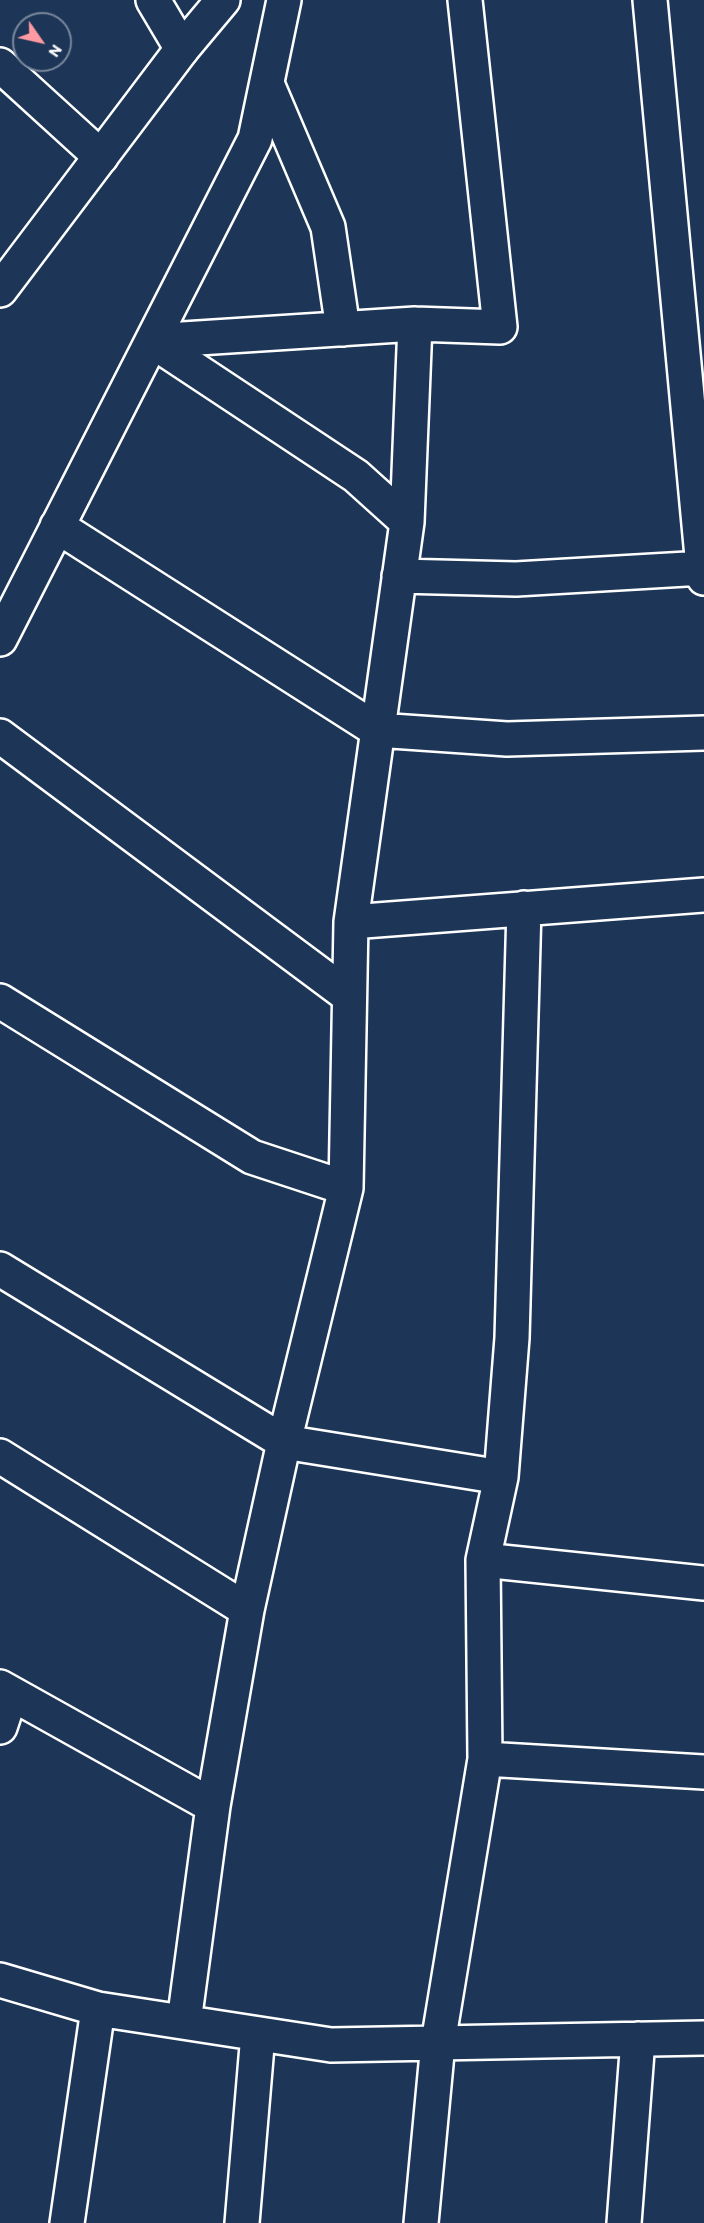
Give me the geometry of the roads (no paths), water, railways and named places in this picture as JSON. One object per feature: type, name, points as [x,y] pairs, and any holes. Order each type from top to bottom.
[{"type":"street","points":[[153,0],[182,48]]},
{"type":"street","points":[[1,287],[182,48],[223,0]]},
{"type":"street","points":[[0,639],[255,139],[268,86],[284,0]]},
{"type":"street","points":[[152,341],[415,324],[500,327],[465,0]]},
{"type":"street","points":[[650,0],[704,578]]},
{"type":"street","points":[[0,65],[101,156]]},
{"type":"street","points":[[268,86],[328,227],[343,329]]},
{"type":"street","points":[[184,2022],[213,1806],[247,1610],[284,1442],[346,1188],[351,922],[407,522],[415,324]]},
{"type":"street","points":[[152,341],[356,476],[407,522]]},
{"type":"street","points":[[57,526],[377,730],[507,740],[704,733]]},
{"type":"street","points":[[399,576],[516,579],[704,568]]},
{"type":"street","points":[[0,736],[349,996]]},
{"type":"street","points":[[351,922],[704,895]]},
{"type":"street","points":[[421,2223],[438,2043],[485,1759],[483,1560],[501,1477],[512,1338],[524,908]]},
{"type":"street","points":[[0,1001],[252,1157],[346,1188]]},
{"type":"street","points":[[0,1269],[284,1442],[501,1477]]},
{"type":"street","points":[[0,1456],[247,1610]]},
{"type":"street","points":[[483,1560],[704,1583]]},
{"type":"street","points":[[0,1727],[5,1691],[213,1806]]},
{"type":"street","points":[[485,1759],[704,1772]]},
{"type":"street","points":[[0,1980],[98,2009],[331,2045],[704,2038]]},
{"type":"street","points":[[67,2223],[98,2009]]},
{"type":"street","points":[[242,2223],[258,2034]]},
{"type":"street","points":[[624,2223],[638,2039]]}]
